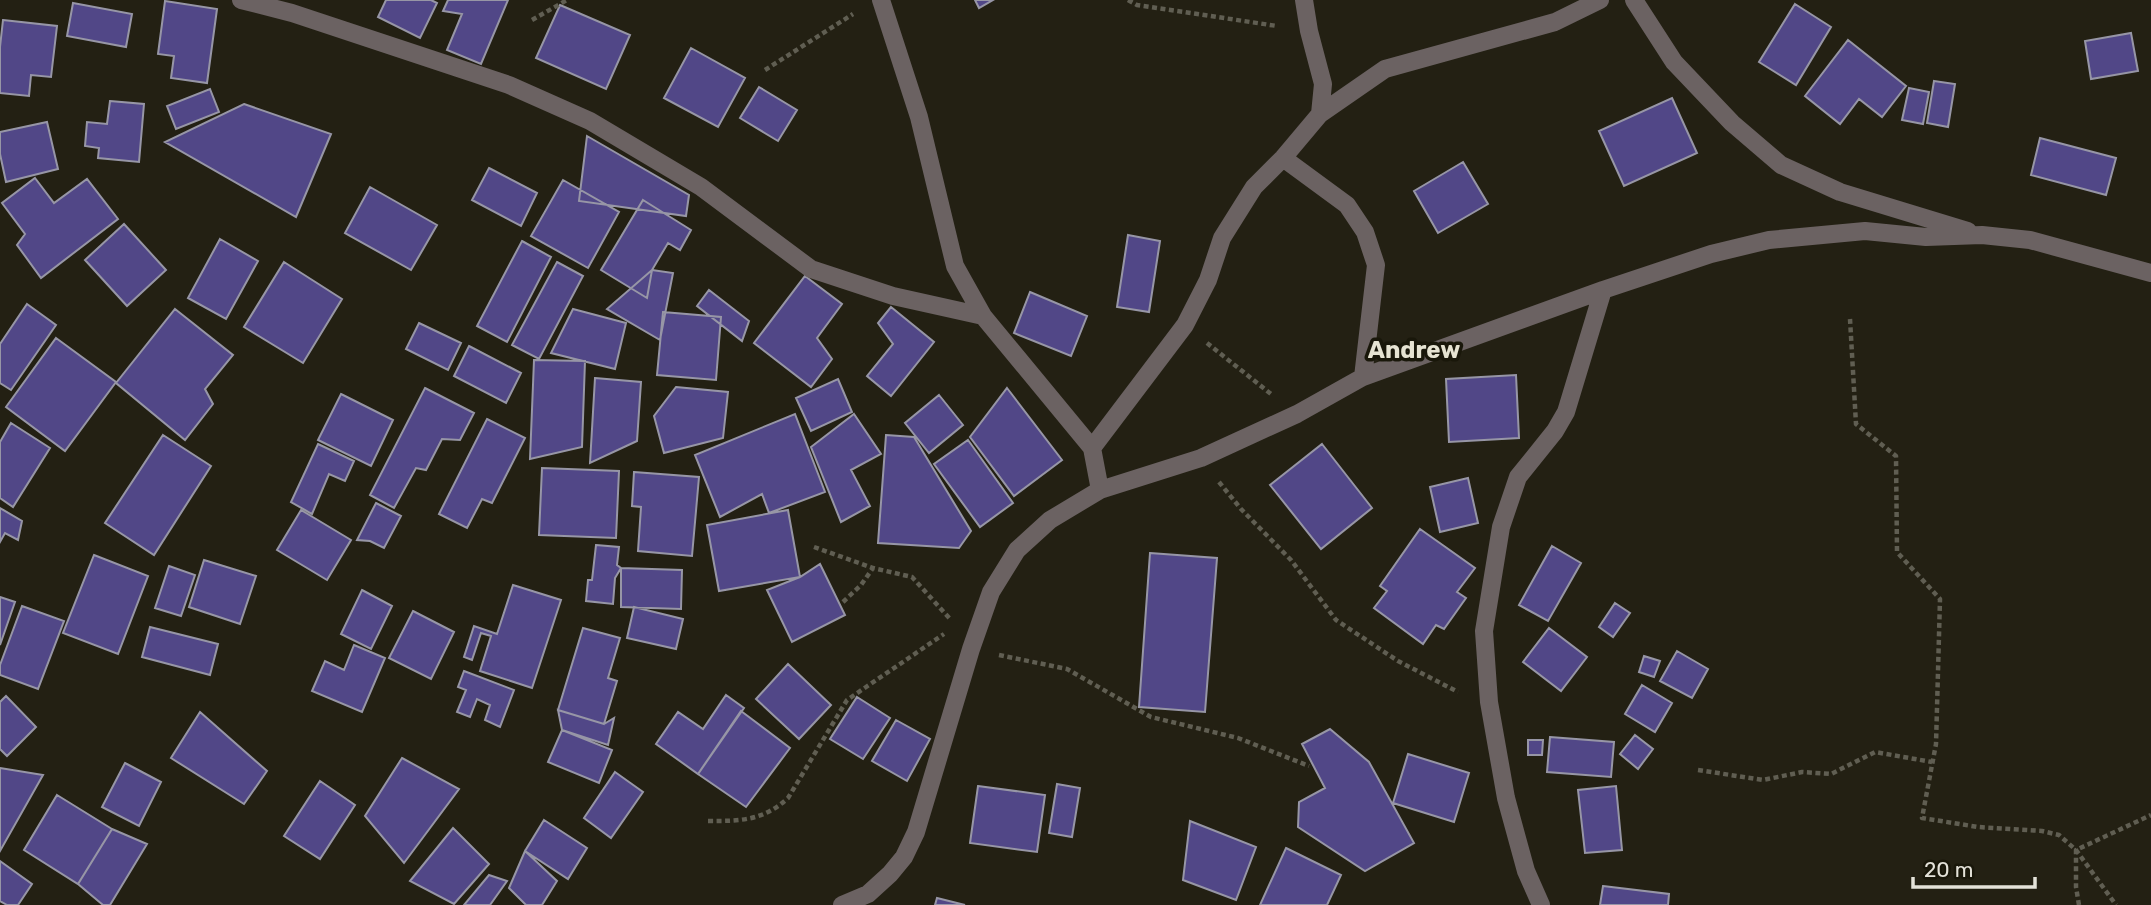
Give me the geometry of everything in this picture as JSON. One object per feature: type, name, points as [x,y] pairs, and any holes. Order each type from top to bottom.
[{"type":"street","points":[[241,0],[305,17],[509,85],[590,121],[701,187],[811,269],[893,296],[983,316]]},
{"type":"street","points":[[881,0],[919,117],[955,266],[983,316],[1092,447],[1100,490]]},
{"type":"street","points":[[1304,0],[1323,84],[1320,114]]},
{"type":"street","points":[[1092,447],[1185,325],[1208,280],[1222,238],[1254,187],[1320,114],[1385,69],[1555,22],[1600,0]]},
{"type":"street","points":[[1634,0],[1674,62],[1732,123],[1781,165],[1840,192],[1982,235]]},
{"type":"street","points":[[1283,158],[1347,205],[1365,232],[1376,265],[1363,377]]},
{"type":"street","points":[[842,905],[868,894],[904,857],[916,832],[991,592],[1017,550],[1050,520],[1100,490],[1201,458],[1297,414],[1363,377],[1603,290],[1711,254],[1769,240],[1865,231],[1926,237],[1982,235],[2030,240],[2151,273]]},
{"type":"street","points":[[1541,905],[1525,871],[1513,829],[1489,702],[1484,631],[1501,527],[1518,477],[1555,431],[1566,412],[1603,290]]},
{"type":"path","points":[[531,20],[567,0]]},
{"type":"path","points":[[1128,0],[1137,5],[1309,31]]},
{"type":"path","points":[[765,70],[864,7]]},
{"type":"path","points":[[1850,319],[1856,424],[1896,456],[1897,552],[1940,599],[1936,744],[1922,818],[2059,835],[2076,850],[2116,905]]},
{"type":"path","points":[[1185,325],[1297,414]]},
{"type":"path","points":[[1201,458],[1241,509],[1291,560],[1336,620],[1422,675],[1451,690],[1489,702]]},
{"type":"path","points":[[814,547],[873,568],[912,578],[955,625],[971,649],[1067,669],[1151,717],[1238,738],[1309,766]]},
{"type":"path","points":[[843,602],[861,585],[873,568]]},
{"type":"path","points":[[708,821],[732,821],[774,811],[788,798],[846,700],[955,625]]},
{"type":"path","points":[[1698,770],[1763,780],[1802,772],[1831,774],[1875,752],[1933,762]]},
{"type":"path","points":[[2076,850],[2151,815]]},
{"type":"path","points":[[2076,850],[2078,905]]},
{"type":"building","points":[[386,0],[431,0],[437,3],[420,38],[378,17]]},
{"type":"building","points":[[448,0],[508,0],[481,64],[447,50],[462,14],[443,11]]},
{"type":"building","points":[[975,0],[993,0],[979,8]]},
{"type":"building","points":[[165,1],[217,9],[207,83],[171,78],[174,56],[158,54]]},
{"type":"building","points":[[73,3],[132,14],[126,47],[67,36]]},
{"type":"building","points":[[1795,4],[1831,27],[1796,85],[1759,62]]},
{"type":"building","points":[[560,5],[630,35],[606,89],[536,58]]},
{"type":"building","points":[[3,20],[57,26],[51,77],[31,75],[29,96],[0,93]]},
{"type":"building","points":[[2131,33],[2138,71],[2091,79],[2085,41]]},
{"type":"building","points":[[1848,40],[1906,86],[1882,117],[1859,99],[1840,124],[1805,96]]},
{"type":"building","points":[[691,48],[745,78],[718,127],[664,98]]},
{"type":"building","points":[[1934,81],[1955,84],[1948,127],[1927,123]]},
{"type":"building","points":[[759,87],[797,110],[778,141],[740,118]]},
{"type":"building","points":[[1909,88],[1929,92],[1923,124],[1902,120]]},
{"type":"building","points":[[210,89],[219,112],[176,129],[167,106]]},
{"type":"building","points":[[1672,98],[1697,153],[1624,186],[1599,131]]},
{"type":"building","points":[[110,101],[144,104],[139,162],[98,158],[99,148],[85,146],[87,122],[107,124]]},
{"type":"building","points":[[244,104],[331,134],[296,217],[165,142]]},
{"type":"building","points":[[47,122],[58,169],[6,182],[0,154],[0,132]]},
{"type":"building","points":[[587,136],[689,195],[686,216],[579,201]]},
{"type":"building","points":[[2040,138],[2116,158],[2106,195],[2031,175]]},
{"type":"building","points":[[1463,162],[1488,204],[1438,233],[1414,191]]},
{"type":"building","points":[[489,168],[537,193],[521,226],[472,200]]},
{"type":"building","points":[[35,178],[54,203],[87,179],[118,219],[41,278],[17,245],[25,234],[2,203]]},
{"type":"building","points":[[563,180],[619,212],[588,268],[531,236]]},
{"type":"building","points":[[370,187],[437,225],[411,270],[345,233]]},
{"type":"building","points":[[643,200],[691,230],[680,250],[668,243],[652,270],[647,298],[601,270]]},
{"type":"building","points":[[124,224],[166,270],[127,306],[85,260]]},
{"type":"building","points":[[1128,235],[1160,241],[1149,312],[1117,307]]},
{"type":"building","points":[[220,239],[258,261],[226,319],[188,298]]},
{"type":"building","points":[[522,241],[551,257],[507,342],[477,326]]},
{"type":"building","points":[[284,262],[342,299],[303,363],[244,327]]},
{"type":"building","points":[[557,262],[583,276],[539,359],[512,345]]},
{"type":"building","points":[[652,270],[673,273],[660,340],[607,309]]},
{"type":"building","points":[[805,276],[842,304],[817,338],[832,359],[811,387],[754,343]]},
{"type":"building","points":[[709,290],[749,321],[742,341],[697,306]]},
{"type":"building","points":[[1030,292],[1087,316],[1071,356],[1014,333]]},
{"type":"building","points":[[27,304],[56,325],[11,390],[0,383],[0,344]]},
{"type":"building","points":[[891,307],[934,342],[891,396],[867,376],[893,344],[878,323]]},
{"type":"building","points":[[175,309],[233,355],[205,389],[213,404],[185,440],[116,383]]},
{"type":"building","points":[[573,309],[626,323],[615,369],[551,353]]},
{"type":"building","points":[[663,312],[721,317],[716,380],[657,375]]},
{"type":"building","points":[[419,323],[461,343],[448,370],[406,349]]},
{"type":"building","points":[[56,338],[116,382],[65,451],[6,407]]},
{"type":"building","points":[[469,346],[521,373],[506,403],[454,376]]},
{"type":"building","points":[[534,360],[585,361],[582,447],[530,459]]},
{"type":"building","points":[[1516,375],[1519,438],[1449,442],[1446,379]]},
{"type":"building","points":[[595,378],[641,382],[637,441],[590,463]]},
{"type":"building","points":[[838,379],[852,412],[811,431],[796,398]]},
{"type":"building","points":[[676,387],[728,392],[723,438],[664,453],[654,416]]},
{"type":"building","points":[[425,388],[474,413],[460,440],[442,439],[426,470],[416,468],[394,508],[370,495]]},
{"type":"building","points":[[1007,388],[1062,460],[1014,496],[970,437]]},
{"type":"building","points":[[341,394],[393,420],[371,466],[318,440]]},
{"type":"building","points":[[939,395],[963,425],[929,453],[905,423]]},
{"type":"building","points":[[795,414],[825,492],[769,513],[762,494],[720,517],[695,455]]},
{"type":"building","points":[[854,414],[881,454],[851,470],[870,506],[841,522],[811,447]]},
{"type":"building","points":[[487,419],[525,438],[492,503],[482,499],[467,528],[439,514]]},
{"type":"building","points":[[11,423],[50,448],[13,507],[0,498],[0,442]]},
{"type":"building","points":[[163,435],[211,466],[154,555],[105,523]]},
{"type":"building","points":[[886,435],[914,437],[971,531],[959,548],[878,543]]},
{"type":"building","points":[[968,440],[1013,503],[980,527],[934,464]]},
{"type":"building","points":[[318,444],[354,461],[345,481],[329,474],[312,514],[291,502]]},
{"type":"building","points":[[1322,444],[1372,508],[1321,549],[1270,485]]},
{"type":"building","points":[[542,468],[619,471],[616,538],[539,535]]},
{"type":"building","points":[[634,472],[699,477],[692,556],[638,551],[641,507],[632,506]]},
{"type":"building","points":[[1468,478],[1478,523],[1440,532],[1430,487]]},
{"type":"building","points":[[376,503],[401,516],[384,548],[370,541],[357,540]]},
{"type":"building","points":[[0,508],[22,521],[18,540],[5,533],[0,542]]},
{"type":"building","points":[[301,510],[351,540],[327,580],[277,550]]},
{"type":"building","points":[[788,510],[800,577],[719,591],[707,525]]},
{"type":"building","points":[[1420,529],[1475,568],[1457,592],[1466,598],[1444,629],[1436,625],[1423,644],[1374,608],[1387,591],[1380,586]]},
{"type":"building","points":[[596,545],[619,547],[617,565],[621,568],[615,578],[613,604],[586,601],[588,580],[592,580]]},
{"type":"building","points":[[1552,546],[1581,563],[1548,621],[1519,605]]},
{"type":"building","points":[[1150,553],[1217,558],[1205,712],[1139,707]]},
{"type":"building","points":[[94,555],[148,576],[118,654],[63,633]]},
{"type":"building","points":[[204,560],[256,576],[240,624],[189,607]]},
{"type":"building","points":[[820,564],[845,615],[792,642],[767,590],[800,577]]},
{"type":"building","points":[[169,566],[195,575],[181,616],[155,608]]},
{"type":"building","points":[[621,568],[682,570],[681,609],[621,607]]},
{"type":"building","points":[[513,585],[561,600],[532,688],[480,671],[491,636],[481,633],[472,660],[464,657],[474,626],[497,634]]},
{"type":"building","points":[[362,590],[392,606],[371,649],[341,634]]},
{"type":"building","points":[[0,597],[15,602],[0,645]]},
{"type":"building","points":[[1615,603],[1630,613],[1613,637],[1599,627]]},
{"type":"building","points":[[22,606],[64,621],[38,689],[0,675],[0,665]]},
{"type":"building","points":[[634,607],[683,619],[676,649],[627,638]]},
{"type":"building","points":[[413,611],[454,632],[431,679],[389,658]]},
{"type":"building","points":[[150,627],[218,644],[210,675],[142,657]]},
{"type":"building","points":[[583,628],[620,638],[608,678],[617,681],[604,724],[558,710]]},
{"type":"building","points":[[1549,628],[1587,657],[1561,691],[1523,662]]},
{"type":"building","points":[[354,645],[385,658],[362,712],[312,691],[325,661],[344,670]]},
{"type":"building","points":[[1677,651],[1708,669],[1692,698],[1660,681]]},
{"type":"building","points":[[1644,656],[1660,661],[1654,677],[1639,672]]},
{"type":"building","points":[[788,664],[831,705],[799,739],[756,699]]},
{"type":"building","points":[[464,671],[514,690],[500,727],[485,720],[490,705],[477,699],[470,717],[457,712],[466,690],[458,687]]},
{"type":"building","points":[[1642,685],[1672,703],[1655,732],[1625,714]]},
{"type":"building","points":[[726,695],[744,708],[698,774],[656,744],[678,712],[703,729]]},
{"type":"building","points":[[6,696],[36,727],[7,756],[0,749],[0,702]]},
{"type":"building","points":[[857,697],[890,718],[863,759],[830,739]]},
{"type":"building","points":[[558,710],[604,724],[614,718],[608,745],[562,730]]},
{"type":"building","points":[[741,711],[790,748],[746,807],[698,774]]},
{"type":"building","points":[[200,712],[267,771],[244,804],[171,758]]},
{"type":"building","points":[[896,720],[930,739],[907,781],[872,761]]},
{"type":"building","points":[[1330,729],[1369,762],[1414,843],[1365,871],[1298,827],[1299,802],[1325,788],[1302,744]]},
{"type":"building","points":[[562,730],[612,750],[599,783],[548,762]]},
{"type":"building","points":[[1635,735],[1653,749],[1638,769],[1620,754]]},
{"type":"building","points":[[1550,737],[1614,742],[1611,777],[1547,772]]},
{"type":"building","points":[[1528,740],[1543,740],[1542,755],[1528,755]]},
{"type":"building","points":[[1408,754],[1469,773],[1454,822],[1393,803]]},
{"type":"building","points":[[402,758],[459,789],[404,863],[365,816]]},
{"type":"building","points":[[125,763],[161,782],[139,826],[102,807]]},
{"type":"building","points":[[0,768],[43,775],[0,851]]},
{"type":"building","points":[[615,772],[643,792],[611,838],[584,818]]},
{"type":"building","points":[[320,781],[355,805],[320,859],[284,836]]},
{"type":"building","points":[[1057,784],[1080,788],[1072,837],[1049,833]]},
{"type":"building","points":[[978,786],[1045,795],[1037,852],[970,843]]},
{"type":"building","points":[[1616,786],[1622,850],[1585,853],[1578,790]]},
{"type":"building","points":[[57,795],[112,829],[78,884],[24,850]]},
{"type":"building","points":[[544,820],[587,848],[568,879],[525,851]]},
{"type":"building","points":[[1190,821],[1256,847],[1236,900],[1183,880]]},
{"type":"building","points":[[453,828],[489,864],[454,904],[410,881]]},
{"type":"building","points":[[112,829],[147,844],[110,905],[103,905],[78,884]]},
{"type":"building","points":[[1286,848],[1341,875],[1327,905],[1260,905]]},
{"type":"building","points":[[525,851],[557,881],[542,905],[526,905],[509,888]]},
{"type":"building","points":[[0,861],[32,884],[18,905],[7,905],[0,901]]},
{"type":"building","points":[[489,875],[507,881],[490,905],[464,905]]},
{"type":"building","points":[[1603,886],[1669,894],[1668,905],[1600,905]]},
{"type":"building","points":[[937,898],[965,905],[935,905]]},
{"type":"district","name":"Andrew","points":[[1414,350]]}]
